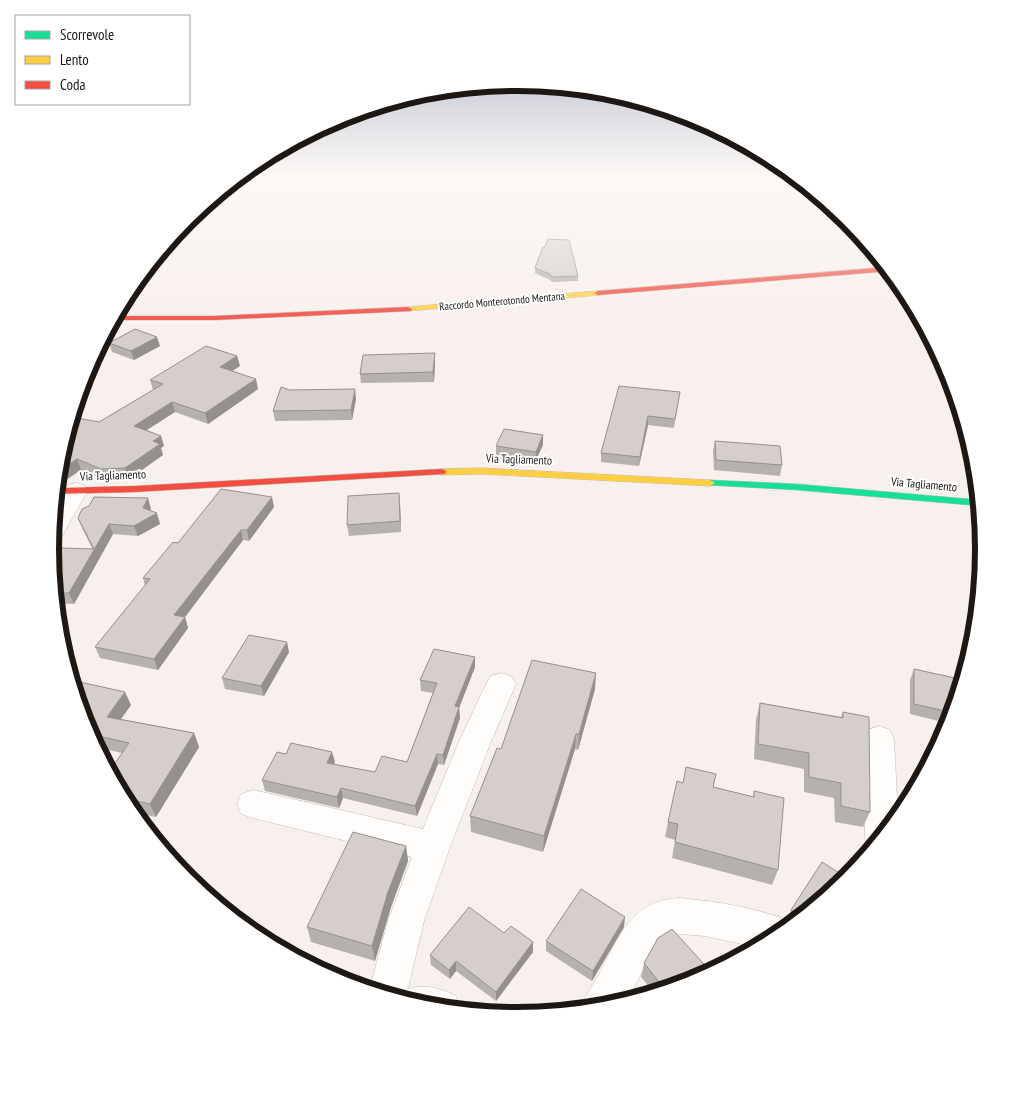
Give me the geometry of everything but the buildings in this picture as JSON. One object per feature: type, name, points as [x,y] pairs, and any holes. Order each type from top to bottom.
[{"type":"main road","name":"Raccordo Monterotondo Mentana","points":[[121,318],[224,317],[404,310],[881,270]]},
{"type":"main road","name":"Via Tagliamento","points":[[66,491],[135,489],[398,473],[482,471],[797,487],[973,502]]},
{"type":"street","points":[[62,504],[66,491]]},
{"type":"street","points":[[389,990],[406,921],[474,744],[501,684]]},
{"type":"street","points":[[879,739],[882,828]]},
{"type":"street","points":[[253,804],[433,847]]},
{"type":"street","points":[[607,999],[641,937],[651,924],[667,916],[687,916],[770,932]]},
{"type":"traffic: fast","points":[[710,483],[797,487],[973,502]]},
{"type":"traffic: slow","points":[[408,309],[598,293]]},
{"type":"traffic: slow","points":[[441,472],[481,471],[710,483]]},
{"type":"traffic: jam","points":[[598,293],[881,270]]},
{"type":"traffic: jam","points":[[121,318],[214,318],[408,309]]},
{"type":"traffic: jam","points":[[63,491],[135,489],[441,472]]}]
